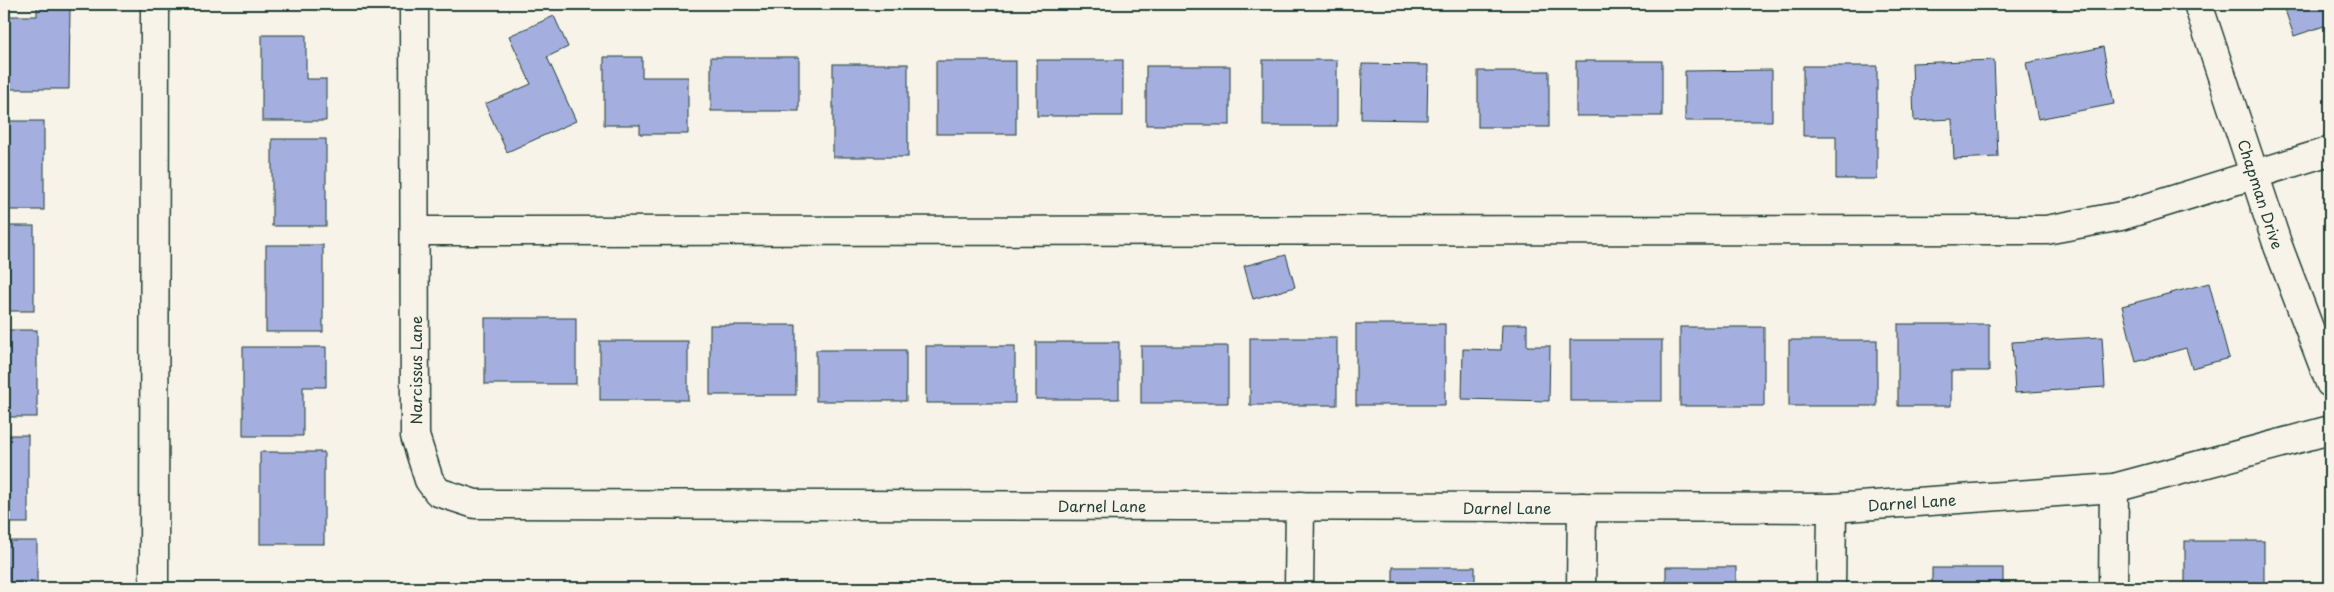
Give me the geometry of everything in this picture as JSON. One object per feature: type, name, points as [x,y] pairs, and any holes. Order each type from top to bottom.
[{"type":"street","points":[[154,588],[155,4]]},
{"type":"street","name":"Narcissus Lane","points":[[414,4],[416,436],[429,480],[438,492],[475,504],[676,504]]},
{"type":"street","name":"Chapman Drive","points":[[2198,4],[2278,246],[2330,383]]},
{"type":"street","points":[[415,231],[2046,230],[2121,216],[2330,151]]},
{"type":"street","name":"Darnel Lane","points":[[676,504],[1832,508],[2114,488],[2330,430]]},
{"type":"street","points":[[2113,588],[2114,488]]},
{"type":"street","points":[[1299,588],[1300,506]]},
{"type":"street","points":[[1581,588],[1582,507]]},
{"type":"street","points":[[1831,588],[1832,508]]},
{"type":"building","points":[[2283,4],[2330,4],[2330,24],[2294,36]]},
{"type":"building","points":[[37,6],[70,6],[69,89],[4,89],[4,16],[37,16]]},
{"type":"building","points":[[554,16],[568,47],[547,57],[576,121],[507,152],[485,104],[531,84],[509,36]]},
{"type":"building","points":[[262,35],[306,35],[306,79],[326,79],[326,121],[262,121]]},
{"type":"building","points":[[2103,47],[2114,104],[2038,119],[2026,63]]},
{"type":"building","points":[[604,57],[642,57],[642,77],[688,77],[688,134],[640,134],[640,125],[604,125]]},
{"type":"building","points":[[711,57],[799,57],[799,111],[711,111]]},
{"type":"building","points":[[1037,60],[1123,60],[1123,116],[1037,116]]},
{"type":"building","points":[[1263,60],[1337,60],[1337,126],[1263,126]]},
{"type":"building","points":[[1994,60],[1998,157],[1954,159],[1952,119],[1914,121],[1912,63]]},
{"type":"building","points":[[936,61],[1016,61],[1016,134],[936,134]]},
{"type":"building","points":[[1576,61],[1662,61],[1662,116],[1576,116]]},
{"type":"building","points":[[833,64],[908,64],[908,157],[833,157]]},
{"type":"building","points":[[1362,64],[1428,65],[1427,120],[1361,119]]},
{"type":"building","points":[[1146,66],[1230,66],[1230,125],[1146,125]]},
{"type":"building","points":[[1803,66],[1877,66],[1877,179],[1836,179],[1836,136],[1803,136]]},
{"type":"building","points":[[1772,70],[1772,121],[1685,121],[1685,71]]},
{"type":"building","points":[[1478,71],[1549,71],[1549,127],[1478,127]]},
{"type":"building","points":[[4,121],[44,121],[44,210],[4,210]]},
{"type":"building","points":[[272,139],[326,139],[326,226],[272,226]]},
{"type":"building","points":[[4,226],[34,226],[34,311],[4,311]]},
{"type":"building","points":[[266,245],[323,245],[323,332],[266,332]]},
{"type":"building","points":[[1286,255],[1295,287],[1253,299],[1244,266]]},
{"type":"building","points":[[2209,283],[2229,358],[2192,368],[2186,348],[2136,362],[2122,306]]},
{"type":"building","points":[[485,318],[576,318],[576,384],[485,384]]},
{"type":"building","points":[[1356,324],[1445,324],[1445,405],[1356,405]]},
{"type":"building","points":[[1502,324],[1527,324],[1527,346],[1550,346],[1549,401],[1462,399],[1463,349],[1501,350]]},
{"type":"building","points":[[1898,324],[1989,324],[1989,371],[1951,371],[1951,406],[1898,406]]},
{"type":"building","points":[[710,325],[796,325],[796,395],[710,395]]},
{"type":"building","points":[[1680,327],[1764,327],[1764,406],[1680,406]]},
{"type":"building","points":[[4,330],[37,330],[37,417],[4,417]]},
{"type":"building","points":[[2102,337],[2105,387],[2015,393],[2012,342]]},
{"type":"building","points":[[1250,338],[1337,338],[1337,405],[1250,405]]},
{"type":"building","points":[[1570,340],[1662,340],[1662,401],[1570,401]]},
{"type":"building","points":[[1789,340],[1877,340],[1877,406],[1789,406]]},
{"type":"building","points":[[600,341],[688,341],[688,400],[600,400]]},
{"type":"building","points":[[1036,342],[1119,342],[1119,399],[1036,399]]},
{"type":"building","points":[[926,346],[1015,346],[1015,403],[926,403]]},
{"type":"building","points":[[1141,346],[1228,346],[1228,403],[1141,403]]},
{"type":"building","points":[[243,347],[326,347],[326,387],[303,387],[303,436],[243,436]]},
{"type":"building","points":[[816,350],[906,350],[906,401],[816,401]]},
{"type":"building","points":[[4,435],[28,435],[28,523],[4,523]]},
{"type":"building","points":[[260,452],[324,452],[324,544],[260,544]]},
{"type":"building","points":[[4,541],[37,541],[37,588],[4,588]]},
{"type":"building","points":[[2185,541],[2264,541],[2264,588],[2185,588]]},
{"type":"building","points":[[1393,567],[1475,567],[1475,588],[1393,588]]},
{"type":"building","points":[[1666,567],[1736,567],[1736,588],[1666,588]]},
{"type":"building","points":[[1932,568],[2003,568],[2003,588],[1932,588]]},
{"type":"building","points":[[1203,587],[1203,588],[1115,588]]}]
